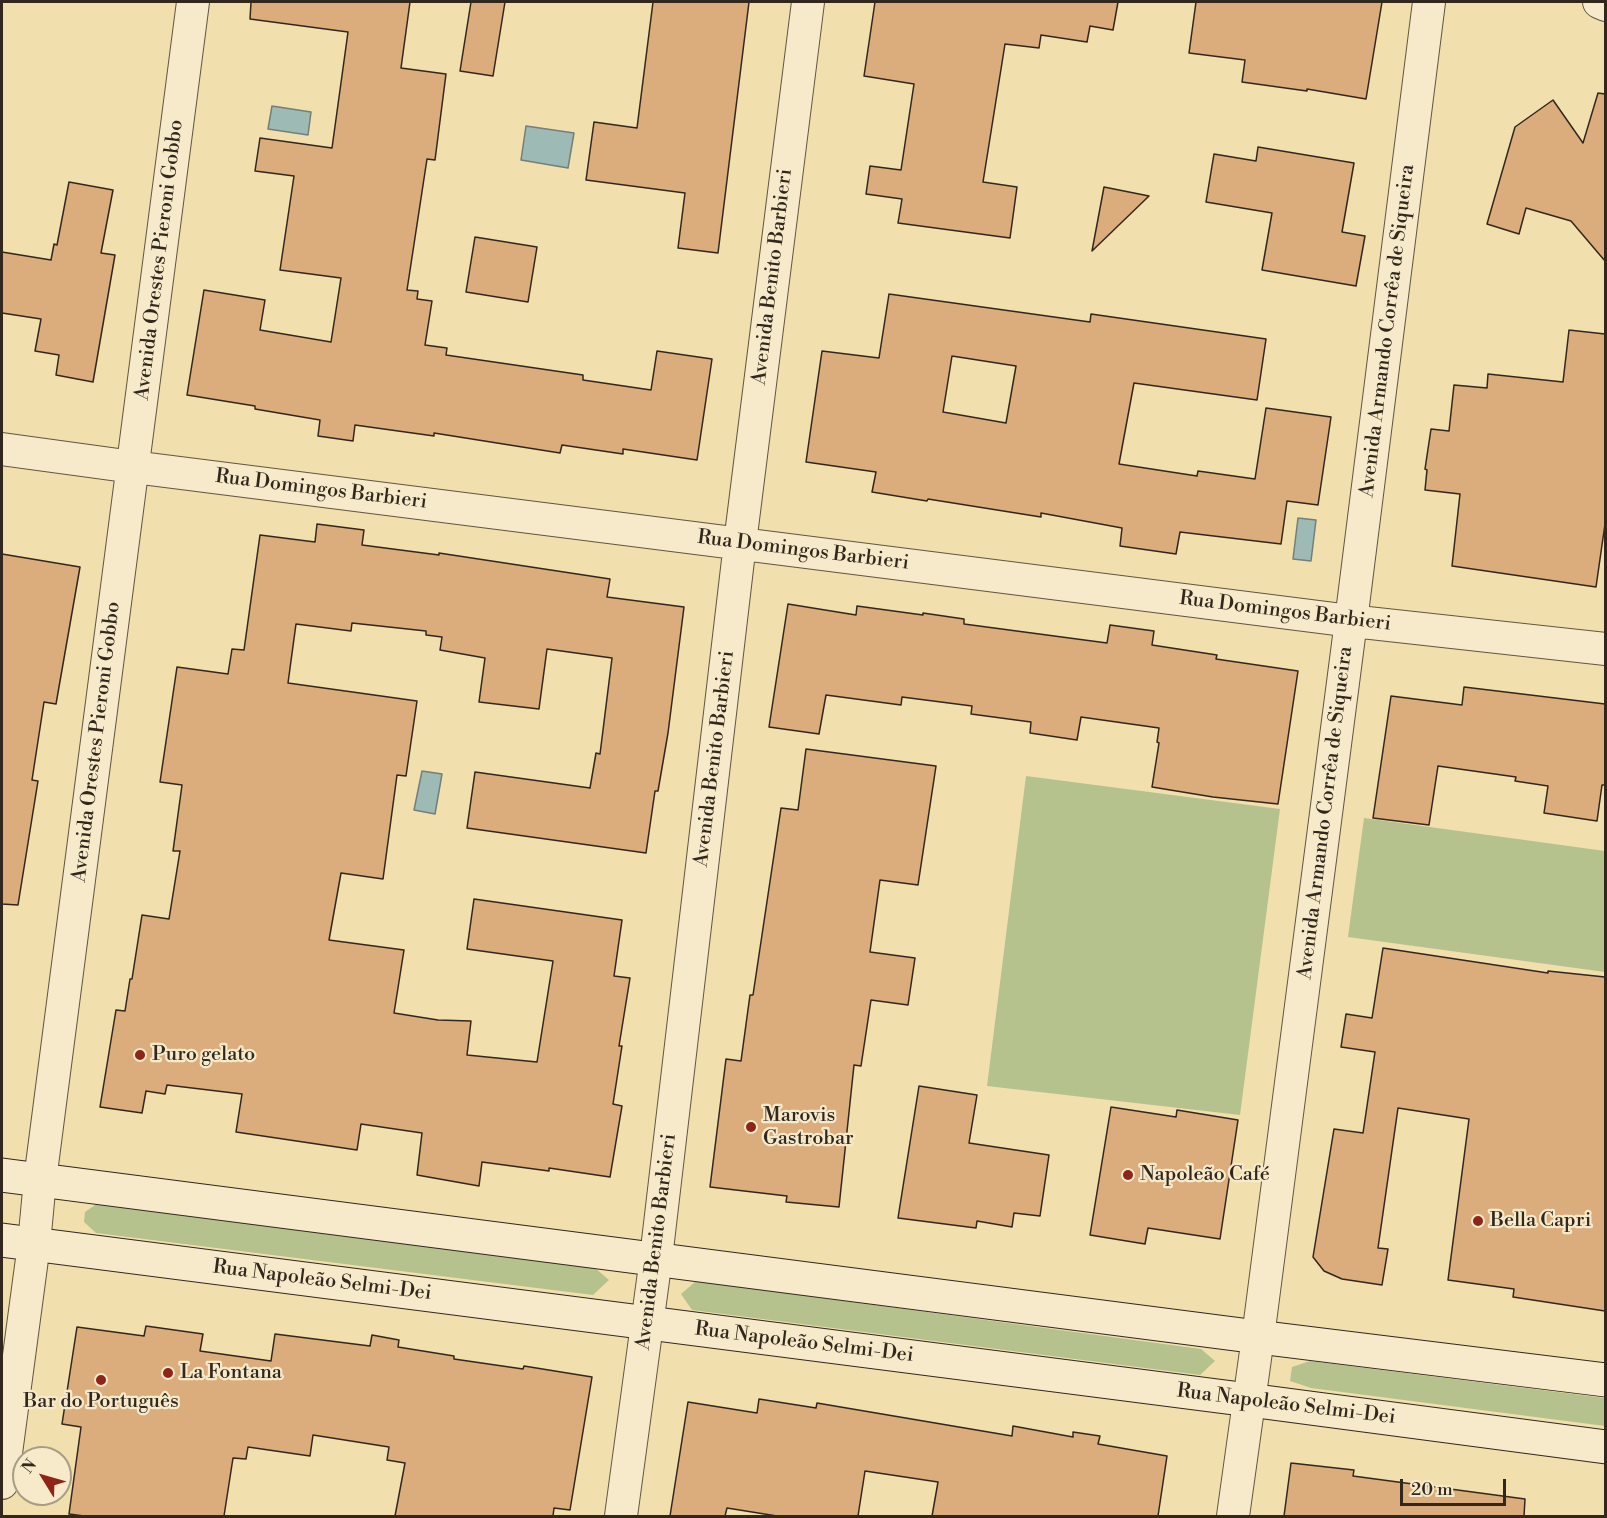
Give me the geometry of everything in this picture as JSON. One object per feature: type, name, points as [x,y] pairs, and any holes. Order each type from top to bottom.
[{"type":"main road","points":[[2,1175],[1605,1380]]},
{"type":"main road","name":"Rua Napoleão Selmi-Dei","points":[[2,1240],[1605,1447]]},
{"type":"street","name":"Avenida Orestes Pieroni Gobbo","points":[[2,1483],[193,2]]},
{"type":"street","name":"Avenida Benito Barbieri","points":[[621,1516],[656,1258],[740,543],[808,2]]},
{"type":"street","name":"Avenida Armando Corrêa de Siqueira","points":[[1233,1516],[1351,621],[1429,2]]},
{"type":"street","points":[[1599,2],[1605,5]]},
{"type":"street","name":"Rua Domingos Barbieri","points":[[2,449],[1351,621],[1605,649]]},
{"type":"green space","points":[[1026,776],[1280,809],[1240,1115],[987,1086]]},
{"type":"green space","points":[[1364,818],[1605,851],[1605,972],[1348,937]]},
{"type":"green space","points":[[98,1203],[595,1268],[609,1280],[593,1295],[96,1233],[84,1222],[85,1212]]},
{"type":"green space","points":[[696,1281],[1201,1349],[1215,1361],[1200,1375],[692,1310],[681,1294]]},
{"type":"green space","points":[[1310,1361],[1605,1398],[1605,1426],[1311,1388],[1290,1381],[1292,1367]]},
{"type":"water","points":[[272,106],[311,112],[308,135],[268,129]]},
{"type":"water","points":[[526,126],[574,133],[568,168],[521,160]]},
{"type":"water","points":[[1298,518],[1316,520],[1311,561],[1293,559]]},
{"type":"water","points":[[422,771],[442,774],[435,814],[414,810]]},
{"type":"building","points":[[251,2],[410,2],[401,68],[446,74],[435,160],[427,159],[407,290],[418,291],[417,299],[432,301],[425,345],[447,348],[446,355],[583,375],[583,380],[651,390],[657,351],[712,359],[697,460],[623,449],[623,454],[562,445],[560,453],[434,433],[434,436],[355,425],[353,441],[318,436],[320,420],[187,395],[204,290],[265,300],[260,330],[331,342],[341,278],[280,270],[294,176],[255,171],[260,138],[332,148],[348,32],[250,19]]},
{"type":"building","points":[[471,2],[505,2],[493,76],[460,71]]},
{"type":"building","points":[[653,2],[749,2],[718,253],[678,248],[685,193],[586,180],[594,122],[637,128]]},
{"type":"building","points":[[875,2],[1118,2],[1113,30],[1090,26],[1087,42],[1041,35],[1039,48],[1005,44],[983,182],[1017,187],[1010,238],[898,223],[902,199],[866,194],[870,166],[901,170],[914,84],[864,76]]},
{"type":"building","points":[[1196,2],[1382,2],[1366,99],[1307,89],[1307,91],[1242,82],[1245,60],[1189,53]]},
{"type":"building","points":[[1598,93],[1605,94],[1605,261],[1571,221],[1526,208],[1519,234],[1487,224],[1515,127],[1553,100],[1583,143]]},
{"type":"building","points":[[1258,147],[1354,163],[1342,232],[1365,236],[1356,286],[1262,270],[1272,213],[1206,202],[1214,154],[1256,161]]},
{"type":"building","points":[[69,182],[113,190],[101,253],[115,255],[93,382],[56,375],[59,355],[35,351],[41,319],[2,313],[2,252],[51,260],[54,244],[57,245]]},
{"type":"building","points":[[1104,187],[1149,196],[1092,251]]},
{"type":"building","points":[[475,237],[537,247],[528,302],[466,292]]},
{"type":"building","points":[[889,294],[1090,322],[1091,314],[1266,339],[1257,400],[1134,383],[1119,464],[1197,476],[1198,471],[1255,479],[1266,408],[1331,417],[1318,505],[1287,501],[1281,544],[1180,532],[1176,554],[1120,546],[1122,528],[1041,513],[1041,517],[872,492],[876,472],[806,462],[822,351],[879,358]],"holes":[[[952,356],[1016,366],[1006,423],[943,412]]]},
{"type":"building","points":[[1569,330],[1605,334],[1605,524],[1596,587],[1452,566],[1460,494],[1425,490],[1427,470],[1425,469],[1431,429],[1449,431],[1454,385],[1487,388],[1488,374],[1563,382]]},
{"type":"building","points":[[317,524],[364,530],[362,545],[439,555],[439,553],[610,579],[607,597],[684,607],[668,733],[658,791],[655,791],[646,853],[467,828],[475,772],[590,788],[596,753],[600,754],[612,658],[547,649],[539,709],[479,702],[485,658],[440,650],[442,637],[426,635],[426,631],[352,623],[351,631],[296,624],[288,683],[417,701],[406,776],[397,775],[383,879],[341,873],[329,940],[404,950],[394,1013],[438,1020],[471,1021],[467,1055],[537,1062],[553,961],[467,949],[474,899],[622,920],[614,976],[630,978],[619,1046],[622,1046],[613,1104],[622,1106],[610,1177],[549,1168],[549,1171],[482,1162],[479,1186],[417,1175],[422,1133],[361,1124],[357,1150],[236,1132],[242,1094],[167,1085],[165,1094],[146,1091],[142,1113],[100,1107],[116,1010],[125,1011],[142,915],[169,919],[180,851],[173,851],[182,785],[160,782],[177,667],[228,674],[232,649],[244,650],[260,535],[315,542]]},
{"type":"building","points":[[2,554],[80,567],[56,704],[44,702],[32,780],[38,781],[18,905],[2,904]]},
{"type":"building","points":[[788,604],[856,615],[857,606],[923,615],[923,613],[964,619],[964,624],[1107,643],[1110,625],[1154,631],[1152,645],[1217,655],[1216,659],[1298,671],[1278,804],[1152,787],[1159,728],[1081,717],[1077,740],[1030,733],[1031,722],[971,714],[972,706],[902,697],[901,705],[826,695],[819,734],[769,727]]},
{"type":"building","points":[[1464,687],[1605,704],[1605,785],[1602,785],[1597,821],[1544,813],[1548,786],[1515,781],[1516,777],[1438,766],[1429,825],[1373,818],[1391,696],[1462,705]]},
{"type":"building","points":[[806,749],[936,766],[918,885],[880,880],[870,952],[915,958],[908,1005],[871,1000],[861,1066],[854,1065],[839,1207],[786,1202],[787,1196],[710,1187],[726,1059],[741,1061],[781,808],[798,810]]},
{"type":"building","points":[[1383,948],[1548,973],[1548,971],[1605,977],[1605,1311],[1513,1297],[1514,1289],[1448,1280],[1469,1119],[1398,1108],[1378,1248],[1388,1249],[1382,1285],[1342,1279],[1324,1271],[1313,1257],[1334,1129],[1363,1133],[1375,1052],[1341,1047],[1346,1014],[1372,1018]]},
{"type":"building","points":[[919,1086],[977,1095],[969,1143],[1049,1155],[1040,1216],[1014,1213],[1012,1227],[977,1221],[976,1228],[898,1218]]},
{"type":"building","points":[[1111,1107],[1176,1117],[1177,1110],[1238,1120],[1220,1239],[1148,1228],[1145,1244],[1090,1235]]},
{"type":"building","points":[[146,1326],[203,1334],[200,1351],[271,1361],[275,1334],[370,1346],[372,1335],[399,1340],[398,1347],[454,1356],[454,1359],[523,1369],[524,1366],[592,1377],[570,1510],[554,1508],[553,1516],[395,1516],[405,1463],[387,1460],[389,1447],[313,1435],[310,1456],[248,1447],[246,1459],[233,1458],[224,1516],[84,1516],[69,1514],[72,1506],[81,1427],[62,1424],[77,1327],[144,1336]]},
{"type":"building","points":[[759,1399],[816,1408],[817,1403],[1012,1436],[1013,1426],[1073,1437],[1073,1432],[1100,1436],[1098,1444],[1167,1456],[1158,1516],[932,1516],[938,1482],[865,1471],[858,1516],[777,1516],[727,1508],[725,1516],[670,1516],[688,1402],[757,1413]]},
{"type":"building","points":[[1291,1463],[1354,1470],[1353,1476],[1525,1499],[1524,1516],[1284,1516]]},
{"type":"place","name":"Puro gelato","points":[[140,1055]]},
{"type":"place","name":"Marovis Gastrobar","points":[[751,1127]]},
{"type":"place","name":"Napoleão Café","points":[[1128,1175]]},
{"type":"place","name":"Bella Capri","points":[[1478,1221]]},
{"type":"place","name":"La Fontana","points":[[168,1373]]},
{"type":"place","name":"Bar do Português","points":[[101,1380]]}]
